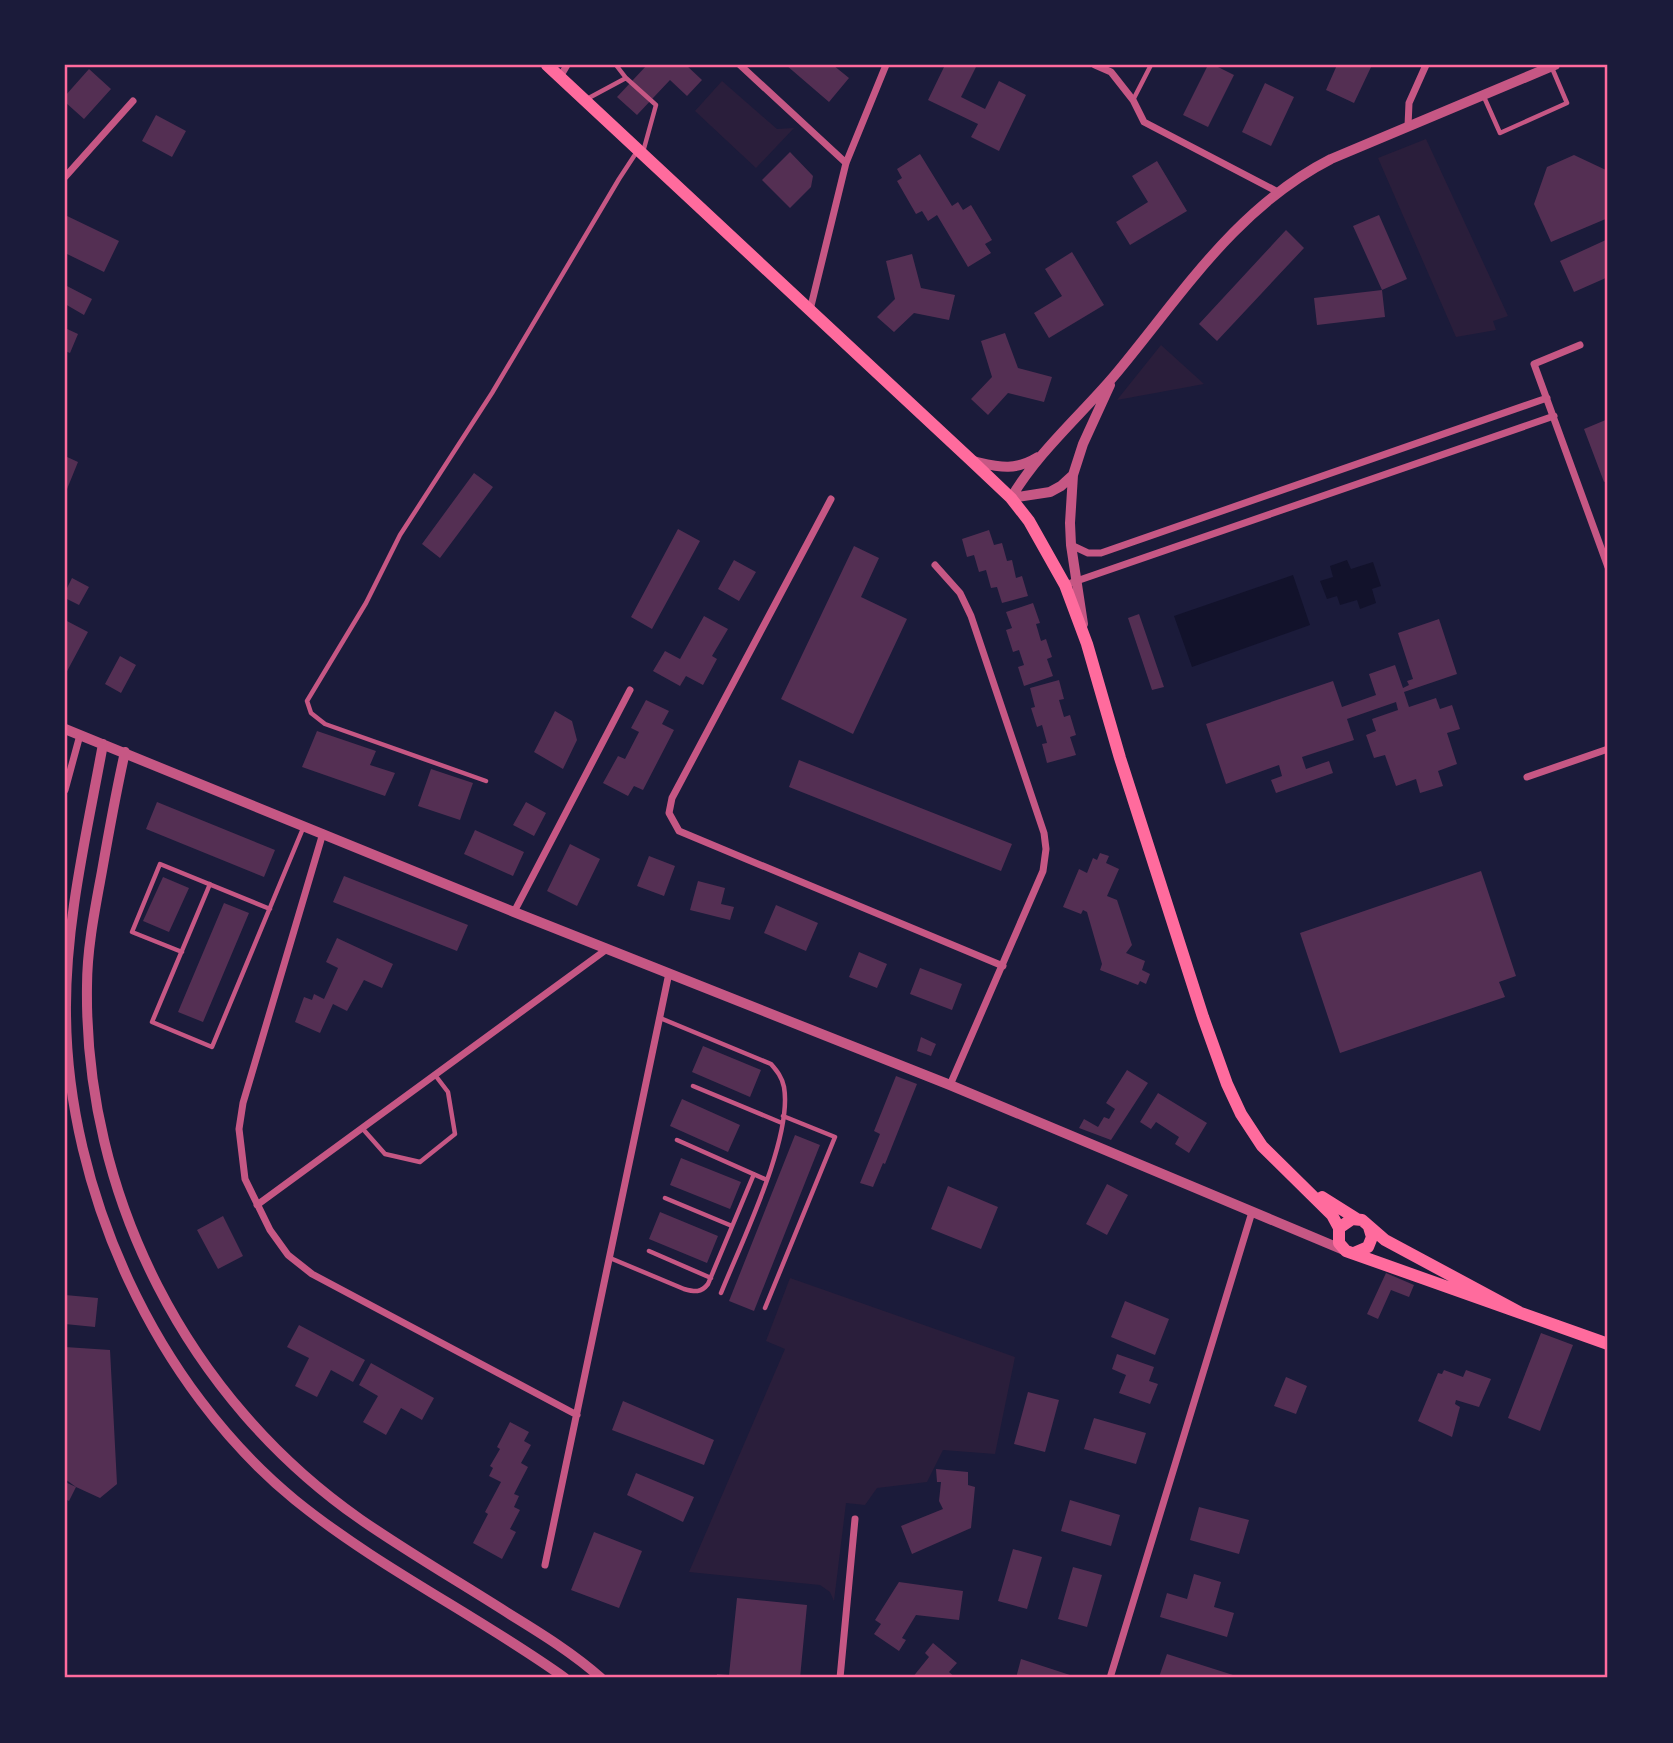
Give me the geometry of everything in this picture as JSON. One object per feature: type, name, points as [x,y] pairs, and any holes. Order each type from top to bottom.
[{"type":"main road","points":[[547,65],[563,71],[585,100],[972,461],[1011,498],[1029,521],[1070,583],[1120,758],[1227,1084],[1241,1114],[1262,1146],[1332,1215],[1339,1231],[1339,1243],[1350,1252],[1608,1344]]},
{"type":"main road","points":[[1301,1184],[1385,1240],[1519,1312]]},
{"type":"main road","points":[[1339,1231],[1347,1221],[1357,1219]]},
{"type":"main road","points":[[1350,1252],[1368,1247],[1372,1237],[1369,1227]]},
{"type":"street","points":[[740,65],[846,163]]},
{"type":"street","points":[[810,310],[846,163],[886,65]]},
{"type":"street","points":[[1095,65],[1111,72],[1133,100],[1144,122],[1278,192]]},
{"type":"street","points":[[1408,126],[1409,103],[1426,65]]},
{"type":"street","points":[[1011,498],[1043,454],[1115,375],[1216,248],[1278,192],[1320,164],[1553,66]]},
{"type":"street","points":[[65,177],[133,101]]},
{"type":"street","points":[[1580,345],[1534,363],[1608,567]]},
{"type":"street","points":[[1115,375],[1083,444],[1073,475],[1070,583],[1554,416]]},
{"type":"street","points":[[1071,545],[1088,553],[1101,553],[1547,398]]},
{"type":"street","points":[[972,461],[1016,467],[1043,454]]},
{"type":"street","points":[[1011,498],[1050,492],[1073,475]]},
{"type":"street","points":[[831,499],[672,798],[669,813],[679,831],[1003,965]]},
{"type":"street","points":[[934,565],[960,593],[971,616],[1044,833],[1046,849],[1043,871],[950,1086]]},
{"type":"street","points":[[514,912],[631,690]]},
{"type":"street","points":[[65,729],[950,1086],[1350,1252]]},
{"type":"street","points":[[65,790],[80,735]]},
{"type":"street","points":[[103,744],[70,939],[66,1012],[70,1083],[84,1155],[102,1216],[122,1269],[175,1361],[208,1408],[241,1448],[293,1498],[345,1538],[565,1678]]},
{"type":"street","points":[[1527,777],[1608,749]]},
{"type":"street","points":[[125,752],[94,913],[87,984],[89,1056],[97,1117],[114,1178],[136,1243],[165,1304],[202,1362],[253,1424],[306,1478],[360,1519],[544,1636],[601,1678]]},
{"type":"street","points":[[323,833],[243,1104],[239,1129],[245,1179],[270,1230],[288,1255],[312,1274],[577,1415]]},
{"type":"street","points":[[257,1205],[607,949]]},
{"type":"street","points":[[545,1565],[669,973]]},
{"type":"street","points":[[1111,1678],[1252,1212]]},
{"type":"street","points":[[1300,1230],[1339,1231]]},
{"type":"street","points":[[840,1678],[855,1519]]},
{"type":"lane","points":[[486,781],[325,724],[311,713],[307,701],[366,603],[400,535],[492,393],[619,179],[641,151],[656,105],[626,78],[616,65]]},
{"type":"lane","points":[[1133,100],[1151,65]]},
{"type":"lane","points":[[1484,96],[1500,134],[1567,103],[1553,66]]},
{"type":"lane","points":[[585,100],[626,78]]},
{"type":"lane","points":[[210,884],[152,1023],[212,1047],[304,825]]},
{"type":"lane","points":[[182,952],[132,932],[160,864],[270,909]]},
{"type":"lane","points":[[660,1018],[771,1064],[780,1074],[784,1087],[782,1123],[767,1180],[721,1293]]},
{"type":"lane","points":[[362,1128],[385,1154],[420,1162],[455,1134],[448,1091],[435,1075]]},
{"type":"lane","points":[[693,1086],[782,1123]]},
{"type":"lane","points":[[765,1308],[835,1137],[783,1116]]},
{"type":"lane","points":[[677,1140],[767,1180]]},
{"type":"lane","points":[[610,1258],[696,1292],[703,1290],[711,1278],[754,1174]]},
{"type":"lane","points":[[665,1198],[732,1226]]},
{"type":"lane","points":[[649,1251],[711,1278]]},
{"type":"shaded area","points":[[722,81],[777,129],[794,128],[756,168],[695,111]]},
{"type":"shaded area","points":[[1426,139],[1508,316],[1493,321],[1496,330],[1456,337],[1378,158]]},
{"type":"shaded area","points":[[1161,345],[1204,384],[1117,400]]},
{"type":"shaded area","points":[[1347,560],[1351,569],[1373,562],[1381,586],[1372,589],[1376,603],[1360,609],[1357,600],[1340,605],[1337,596],[1327,599],[1320,581],[1333,577],[1330,566]]},
{"type":"shaded area","points":[[1293,575],[1310,625],[1192,667],[1174,616]]},
{"type":"shaded area","points":[[790,1278],[1015,1357],[995,1454],[943,1450],[927,1482],[877,1488],[865,1505],[846,1503],[834,1601],[830,1592],[820,1585],[689,1572],[785,1349],[766,1341]]},
{"type":"building","points":[[647,65],[686,65],[702,80],[687,96],[670,80],[637,115],[617,97]]},
{"type":"building","points":[[786,65],[833,65],[849,78],[829,102]]},
{"type":"building","points":[[945,65],[977,65],[961,97],[985,109],[999,81],[1026,95],[999,151],[971,137],[978,124],[928,100]]},
{"type":"building","points":[[1208,65],[1214,65],[1234,75],[1208,127],[1183,115]]},
{"type":"building","points":[[1337,65],[1372,65],[1354,103],[1326,90]]},
{"type":"building","points":[[89,69],[111,89],[84,119],[65,102],[65,96]]},
{"type":"building","points":[[1265,83],[1294,97],[1271,146],[1242,132]]},
{"type":"building","points":[[156,115],[186,131],[172,157],[142,141]]},
{"type":"building","points":[[790,152],[813,176],[811,187],[790,208],[762,180]]},
{"type":"building","points":[[920,154],[952,206],[958,202],[963,210],[971,205],[992,240],[985,244],[991,253],[968,267],[937,215],[928,221],[922,211],[916,214],[897,181],[902,178],[897,169]]},
{"type":"building","points":[[1574,155],[1608,171],[1608,218],[1551,242],[1534,204],[1547,167]]},
{"type":"building","points":[[1157,161],[1187,211],[1130,245],[1116,222],[1148,202],[1132,176]]},
{"type":"building","points":[[65,215],[119,241],[104,272],[65,253]]},
{"type":"building","points":[[1379,215],[1407,279],[1382,290],[1353,226]]},
{"type":"building","points":[[1286,230],[1304,248],[1217,341],[1199,324]]},
{"type":"building","points":[[1608,239],[1608,277],[1574,292],[1560,261]]},
{"type":"building","points":[[1072,252],[1104,305],[1049,338],[1034,313],[1062,296],[1045,269]]},
{"type":"building","points":[[912,254],[921,288],[955,295],[949,320],[914,313],[894,332],[877,317],[895,299],[886,261]]},
{"type":"building","points":[[65,285],[92,299],[84,315],[65,304]]},
{"type":"building","points":[[1382,290],[1385,317],[1317,325],[1314,298]]},
{"type":"building","points":[[65,328],[78,334],[70,353],[65,351]]},
{"type":"building","points":[[1005,333],[1018,368],[1052,377],[1044,402],[1008,393],[988,415],[971,399],[992,377],[981,341]]},
{"type":"building","points":[[1608,419],[1608,480],[1604,482],[1584,429]]},
{"type":"building","points":[[65,456],[78,462],[65,494]]},
{"type":"building","points":[[474,473],[493,487],[440,558],[422,544]]},
{"type":"building","points":[[678,529],[700,541],[652,629],[631,617]]},
{"type":"building","points":[[989,530],[994,545],[1002,543],[1007,561],[1012,560],[1016,578],[1022,576],[1028,596],[1002,603],[997,587],[991,588],[986,570],[979,572],[974,555],[967,557],[962,539]]},
{"type":"building","points":[[854,546],[879,558],[861,597],[907,619],[853,734],[781,699]]},
{"type":"building","points":[[734,560],[756,572],[739,601],[718,589]]},
{"type":"building","points":[[72,578],[89,587],[79,605],[65,598]]},
{"type":"building","points":[[1033,603],[1040,623],[1036,624],[1041,641],[1046,639],[1052,657],[1047,659],[1053,676],[1024,686],[1018,667],[1024,665],[1019,650],[1013,652],[1006,630],[1012,628],[1006,612]]},
{"type":"building","points":[[1139,614],[1164,687],[1152,690],[1128,618]]},
{"type":"building","points":[[704,616],[728,629],[712,656],[717,659],[703,685],[686,676],[680,686],[653,671],[665,651],[680,659]]},
{"type":"building","points":[[1439,619],[1457,674],[1404,692],[1409,707],[1436,698],[1440,709],[1452,705],[1460,729],[1447,733],[1457,764],[1438,771],[1443,786],[1420,793],[1416,779],[1396,786],[1385,755],[1374,758],[1366,735],[1376,731],[1372,719],[1398,710],[1396,702],[1347,719],[1354,740],[1302,757],[1306,769],[1329,761],[1333,773],[1276,793],[1271,780],[1282,776],[1279,765],[1226,784],[1206,724],[1333,681],[1342,707],[1376,695],[1369,674],[1395,665],[1403,688],[1409,685],[1407,681],[1413,679],[1398,633]]},
{"type":"building","points":[[65,620],[88,632],[65,675]]},
{"type":"building","points":[[120,656],[136,665],[121,693],[105,684]]},
{"type":"building","points":[[1059,680],[1064,699],[1059,700],[1064,717],[1070,715],[1076,735],[1070,737],[1076,755],[1047,763],[1042,744],[1047,743],[1042,725],[1037,727],[1031,708],[1035,707],[1030,688]]},
{"type":"building","points":[[646,700],[669,711],[662,724],[674,730],[643,790],[634,786],[628,796],[603,783],[618,756],[625,759],[639,732],[631,728]]},
{"type":"building","points":[[555,711],[572,721],[577,740],[563,769],[534,752]]},
{"type":"building","points":[[317,731],[376,751],[370,765],[395,773],[385,796],[302,767]]},
{"type":"building","points":[[799,760],[1012,844],[1001,871],[789,787]]},
{"type":"building","points":[[431,769],[473,783],[460,820],[418,806]]},
{"type":"building","points":[[157,802],[275,850],[264,877],[146,829]]},
{"type":"building","points":[[526,802],[546,813],[534,836],[513,825]]},
{"type":"building","points":[[475,830],[524,852],[513,876],[464,854]]},
{"type":"building","points":[[570,844],[600,859],[577,906],[547,891]]},
{"type":"building","points":[[1100,853],[1109,856],[1106,863],[1119,869],[1107,896],[1117,900],[1132,945],[1126,953],[1145,961],[1142,970],[1150,974],[1146,984],[1140,981],[1138,985],[1100,970],[1102,964],[1087,912],[1083,910],[1081,914],[1063,907],[1079,869],[1087,873],[1093,858],[1097,860]]},
{"type":"building","points":[[649,856],[675,866],[664,896],[637,886]]},
{"type":"building","points":[[1481,871],[1516,976],[1499,982],[1505,997],[1340,1053],[1300,933]]},
{"type":"building","points":[[344,876],[468,925],[457,951],[333,902]]},
{"type":"building","points":[[163,877],[189,888],[169,932],[143,921]]},
{"type":"building","points":[[698,881],[725,888],[721,904],[734,907],[730,920],[690,910]]},
{"type":"building","points":[[224,903],[249,913],[203,1022],[178,1012]]},
{"type":"building","points":[[776,905],[818,923],[806,951],[764,933]]},
{"type":"building","points":[[337,938],[393,964],[382,988],[364,980],[347,1011],[333,1004],[320,1033],[295,1022],[304,997],[312,1000],[314,994],[324,999],[338,968],[326,962]]},
{"type":"building","points":[[859,952],[887,964],[877,988],[849,977]]},
{"type":"building","points":[[920,968],[962,984],[952,1010],[910,994]]},
{"type":"building","points":[[921,1037],[936,1044],[931,1056],[917,1051]]},
{"type":"building","points":[[703,1046],[761,1070],[750,1097],[692,1072]]},
{"type":"building","points":[[1127,1070],[1148,1083],[1111,1140],[1079,1128],[1084,1119],[1098,1127],[1104,1117],[1109,1119],[1115,1109],[1106,1103]]},
{"type":"building","points":[[896,1076],[917,1084],[873,1187],[860,1183],[880,1134],[874,1131]]},
{"type":"building","points":[[1158,1093],[1207,1123],[1189,1153],[1175,1144],[1179,1137],[1156,1122],[1151,1129],[1140,1122]]},
{"type":"building","points":[[682,1099],[740,1125],[728,1152],[670,1126]]},
{"type":"building","points":[[795,1135],[820,1145],[754,1311],[729,1301]]},
{"type":"building","points":[[681,1158],[741,1182],[730,1209],[670,1185]]},
{"type":"building","points":[[1107,1184],[1128,1195],[1107,1235],[1086,1224]]},
{"type":"building","points":[[948,1186],[998,1207],[981,1249],[931,1229]]},
{"type":"building","points":[[660,1212],[718,1236],[707,1263],[649,1239]]},
{"type":"building","points":[[223,1216],[243,1256],[218,1269],[197,1230]]},
{"type":"building","points":[[1386,1273],[1414,1285],[1409,1297],[1391,1290],[1378,1319],[1367,1314]]},
{"type":"building","points":[[65,1295],[98,1298],[95,1327],[65,1324]]},
{"type":"building","points":[[1125,1301],[1169,1319],[1155,1355],[1111,1337]]},
{"type":"building","points":[[299,1325],[365,1360],[353,1382],[331,1370],[317,1397],[295,1386],[309,1358],[287,1347]]},
{"type":"building","points":[[1541,1333],[1573,1345],[1540,1431],[1508,1418]]},
{"type":"building","points":[[65,1347],[110,1350],[117,1484],[100,1498],[65,1479]]},
{"type":"building","points":[[1117,1354],[1154,1367],[1149,1381],[1158,1384],[1150,1404],[1119,1393],[1126,1375],[1112,1369]]},
{"type":"building","points":[[371,1363],[434,1398],[422,1420],[401,1408],[386,1435],[363,1422],[378,1396],[359,1385]]},
{"type":"building","points":[[1444,1370],[1463,1377],[1466,1370],[1491,1379],[1479,1407],[1456,1400],[1455,1404],[1460,1407],[1452,1437],[1418,1421],[1438,1373],[1442,1374]]},
{"type":"building","points":[[1286,1377],[1307,1386],[1296,1414],[1274,1406]]},
{"type":"building","points":[[1028,1392],[1059,1400],[1045,1452],[1014,1444]]},
{"type":"building","points":[[623,1401],[714,1440],[704,1465],[612,1430]]},
{"type":"building","points":[[1094,1418],[1146,1433],[1136,1464],[1084,1449]]},
{"type":"building","points":[[510,1422],[529,1432],[524,1441],[531,1445],[521,1463],[528,1467],[514,1494],[519,1496],[514,1507],[520,1510],[510,1529],[516,1532],[502,1559],[473,1543],[501,1482],[489,1476],[493,1468],[490,1466]]},
{"type":"building","points":[[936,1469],[968,1472],[968,1485],[975,1487],[971,1528],[912,1554],[901,1526],[943,1509],[939,1501],[941,1482],[937,1482]]},
{"type":"building","points":[[636,1473],[694,1497],[683,1522],[627,1495]]},
{"type":"building","points":[[65,1482],[76,1487],[69,1501],[65,1499]]},
{"type":"building","points":[[1070,1500],[1120,1515],[1111,1546],[1061,1531]]},
{"type":"building","points":[[1199,1507],[1249,1520],[1239,1554],[1190,1540]]},
{"type":"building","points":[[594,1532],[642,1551],[619,1608],[571,1590]]},
{"type":"building","points":[[1013,1549],[1042,1557],[1027,1609],[998,1601]]},
{"type":"building","points":[[1073,1567],[1102,1575],[1087,1627],[1058,1619]]},
{"type":"building","points":[[1194,1574],[1221,1582],[1214,1607],[1234,1613],[1227,1637],[1160,1617],[1167,1593],[1187,1599]]},
{"type":"building","points":[[899,1582],[963,1591],[959,1620],[916,1615],[902,1638],[906,1640],[899,1651],[874,1634],[881,1624],[875,1620]]},
{"type":"building","points":[[737,1598],[807,1605],[800,1678],[716,1678],[717,1674],[729,1675]]},
{"type":"building","points":[[933,1643],[957,1663],[949,1672],[956,1678],[912,1678],[929,1657],[925,1653]]},
{"type":"building","points":[[1167,1654],[1233,1675],[1232,1678],[1159,1677]]},
{"type":"building","points":[[1021,1659],[1073,1676],[1073,1678],[1016,1678]]}]
